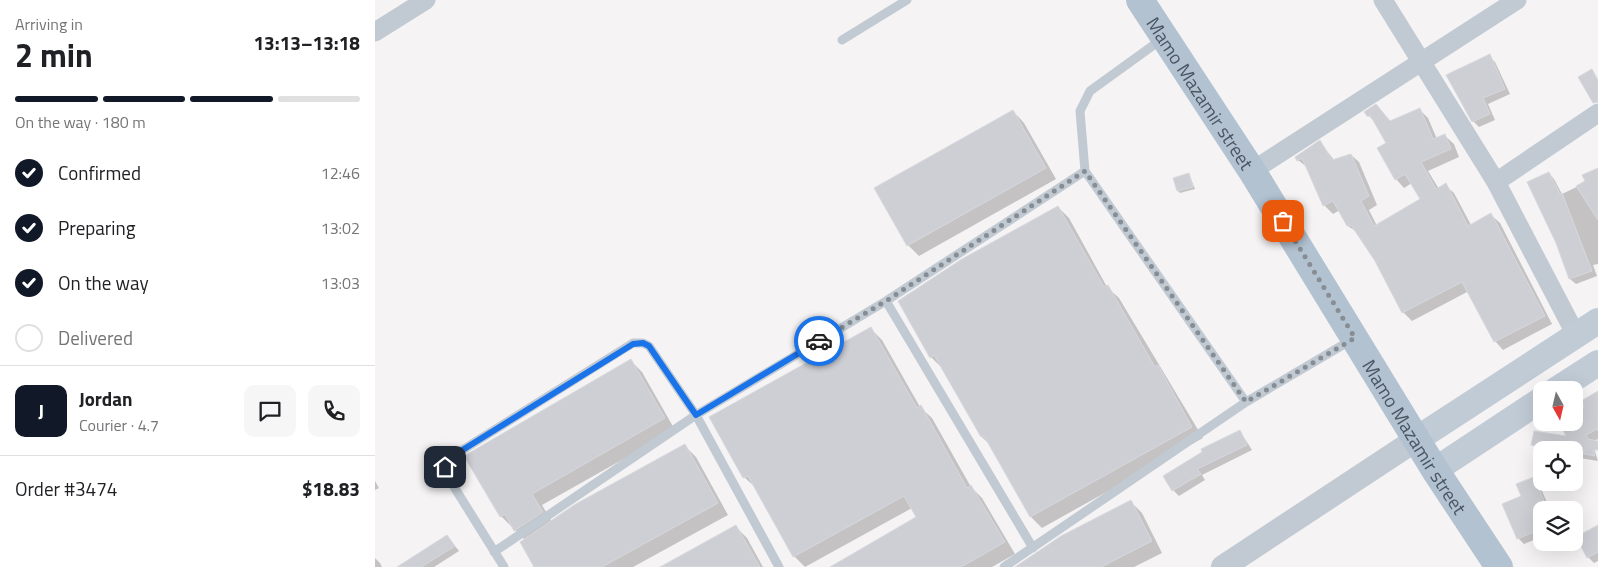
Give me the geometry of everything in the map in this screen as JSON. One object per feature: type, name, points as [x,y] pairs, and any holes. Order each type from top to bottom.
[{"type":"main road","name":"Mamo Mazamir street","points":[[1140,0],[1252,171],[1435,470],[1499,567]]},
{"type":"main road","points":[[1417,439],[1598,320]]},
{"type":"main road","points":[[1571,381],[1598,363]]},
{"type":"main road","points":[[1435,470],[1533,405]]},
{"type":"street","points":[[375,32],[426,0]]},
{"type":"street","points":[[1383,0],[1496,182],[1576,335]]},
{"type":"street","points":[[1252,171],[1517,0]]},
{"type":"street","points":[[1496,182],[1598,113]]},
{"type":"street","points":[[1223,567],[1417,439]]},
{"type":"lane","points":[[842,40],[907,0]]},
{"type":"lane","points":[[1164,37],[1090,91],[1082,103],[1079,123],[1085,171],[1246,402]]},
{"type":"lane","points":[[494,552],[696,415],[886,301],[1085,171]]},
{"type":"lane","points":[[886,301],[1033,548]]},
{"type":"lane","points":[[1004,567],[1246,402],[1355,338]]},
{"type":"lane","points":[[504,567],[446,474],[445,467],[448,459],[633,344],[643,343],[649,346],[696,415],[779,567]]},
{"type":"building","points":[[1490,54],[1505,89],[1483,98],[1490,114],[1472,122],[1446,75]]},
{"type":"building","points":[[1592,69],[1598,80],[1598,102],[1593,103],[1578,77]]},
{"type":"building","points":[[1376,104],[1390,121],[1420,108],[1433,139],[1445,134],[1451,149],[1421,162],[1436,189],[1446,183],[1468,226],[1491,213],[1545,316],[1494,342],[1462,282],[1402,313],[1375,261],[1351,225],[1347,226],[1333,201],[1323,206],[1302,158],[1297,161],[1295,157],[1320,140],[1332,160],[1351,154],[1369,196],[1361,201],[1374,226],[1420,199],[1405,174],[1395,180],[1377,148],[1386,143],[1370,115],[1368,117],[1364,112]]},
{"type":"building","points":[[1013,110],[1046,168],[907,246],[874,188]]},
{"type":"building","points":[[1598,168],[1598,220],[1576,186],[1585,181],[1582,175]]},
{"type":"building","points":[[1549,172],[1560,194],[1562,193],[1592,271],[1569,279],[1556,243],[1527,182]]},
{"type":"building","points":[[1189,173],[1193,187],[1177,191],[1173,178]]},
{"type":"building","points":[[1058,206],[1104,287],[1108,285],[1155,367],[1158,365],[1192,427],[1030,517],[984,436],[981,437],[934,355],[930,358],[898,301],[962,259]]},
{"type":"building","points":[[871,327],[917,408],[921,405],[967,488],[971,485],[1005,542],[961,567],[830,567],[916,517],[904,496],[793,557],[748,476],[743,478],[709,417]]},
{"type":"building","points":[[631,359],[665,418],[532,494],[543,512],[514,531],[505,514],[500,517],[464,456]]},
{"type":"building","points":[[1598,391],[1598,431],[1597,429],[1586,435],[1588,439],[1598,441],[1598,450],[1593,450],[1595,456],[1583,454],[1583,441],[1533,441],[1533,445],[1531,445],[1534,431],[1566,436],[1564,431],[1583,431],[1583,400]]},
{"type":"building","points":[[1240,430],[1247,445],[1197,469],[1201,474],[1172,491],[1163,476],[1202,452],[1201,449]]},
{"type":"building","points":[[685,444],[718,503],[602,567],[534,567],[520,542],[574,505]]},
{"type":"building","points":[[1533,477],[1533,491],[1540,491],[1544,501],[1533,501],[1533,532],[1517,539],[1502,504],[1521,496],[1516,484]]},
{"type":"building","points":[[1131,500],[1152,541],[1101,567],[1015,567],[1061,536]]},
{"type":"building","points":[[736,525],[760,567],[660,567]]},
{"type":"building","points":[[1598,525],[1598,552],[1587,558],[1583,550],[1583,533]]},
{"type":"building","points":[[447,535],[455,546],[421,567],[397,567]]},
{"type":"way so far","points":[[819,341],[886,301],[1085,171],[1246,402],[1355,338],[1283,221]]},
{"type":"route","points":[[445,467],[448,459],[633,344],[643,343],[649,346],[696,415],[819,341]]}]
